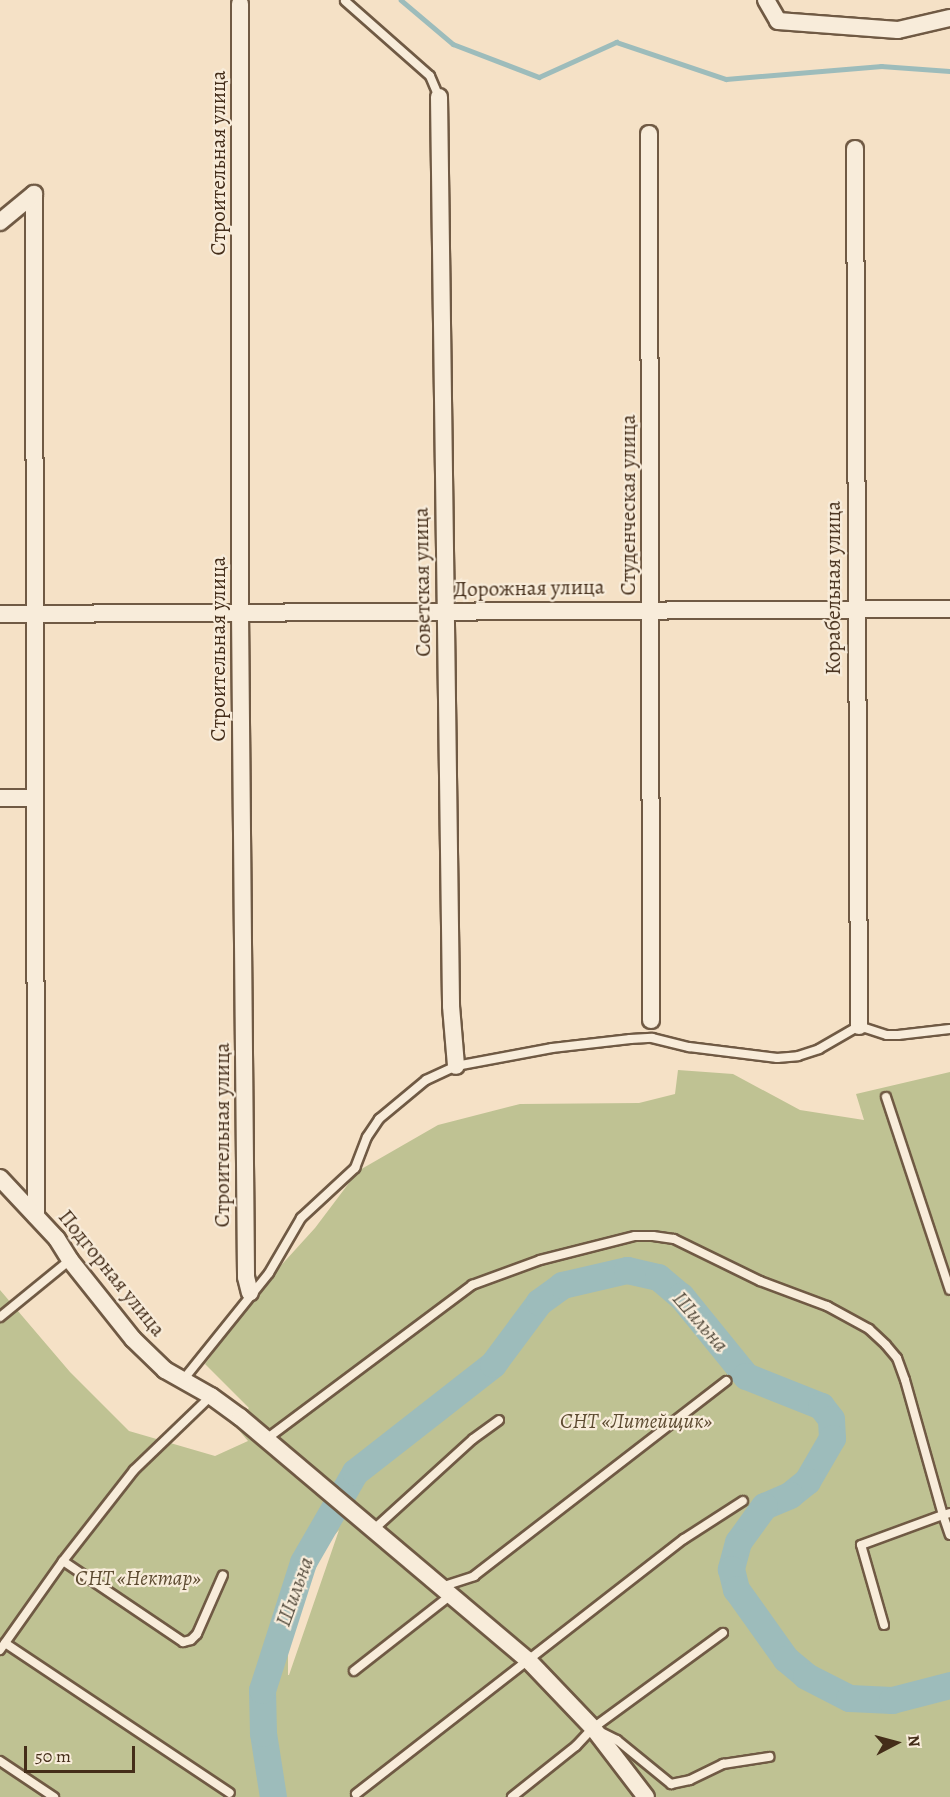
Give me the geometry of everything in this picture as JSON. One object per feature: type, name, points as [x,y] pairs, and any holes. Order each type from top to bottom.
[{"type":"street","points":[[766,0],[778,21],[898,30],[950,18]]},
{"type":"street","name":"Строительная улица","points":[[240,4],[240,612],[246,1277],[250,1293]]},
{"type":"street","name":"Советская улица","points":[[440,98],[451,1006],[456,1066]]},
{"type":"street","name":"Студенческая улица","points":[[649,134],[651,1020]]},
{"type":"street","name":"Корабельная улица","points":[[855,149],[855,610],[859,1026]]},
{"type":"street","points":[[0,222],[34,194],[36,1216]]},
{"type":"street","name":"Дорожная улица","points":[[0,614],[950,609]]},
{"type":"street","points":[[0,798],[35,798]]},
{"type":"street","name":"Подгорная улица","points":[[0,1178],[57,1239],[70,1260],[133,1339],[165,1370],[211,1396],[240,1417],[264,1440],[528,1660],[593,1728],[646,1797]]},
{"type":"lane","points":[[345,1],[430,76],[440,98]]},
{"type":"lane","points":[[183,1380],[268,1273],[301,1218],[355,1168],[367,1137],[380,1119],[426,1080],[456,1066],[552,1048],[652,1038],[689,1047],[788,1058],[819,1049],[859,1026],[887,1035],[950,1029]]},
{"type":"lane","points":[[886,1097],[950,1290]]},
{"type":"lane","points":[[264,1440],[472,1286],[540,1260],[635,1236],[653,1236],[674,1239],[760,1281],[827,1306],[869,1329],[886,1345],[897,1358],[905,1380],[947,1514],[950,1535]]},
{"type":"lane","points":[[0,1317],[70,1260]]},
{"type":"lane","points":[[354,1671],[446,1591],[474,1576],[726,1382]]},
{"type":"lane","points":[[211,1396],[134,1470],[2,1646],[230,1793]]},
{"type":"lane","points":[[368,1526],[472,1439],[499,1420]]},
{"type":"lane","points":[[356,1794],[684,1539],[743,1501]]},
{"type":"lane","points":[[884,1624],[861,1545],[947,1514]]},
{"type":"lane","points":[[63,1562],[183,1642],[191,1640],[197,1634],[223,1575]]},
{"type":"lane","points":[[512,1797],[576,1746],[593,1728],[723,1633]]},
{"type":"lane","points":[[593,1728],[617,1740],[671,1784],[690,1780],[723,1764],[769,1757]]},
{"type":"lane","points":[[0,1761],[54,1797]]},
{"type":"green space","name":"СНТ «Литейщик»","points":[[678,1070],[733,1074],[800,1110],[864,1120],[856,1094],[950,1072],[950,1797],[0,1797],[0,1290],[70,1372],[129,1431],[215,1456],[248,1441],[233,1423],[249,1408],[205,1364],[265,1283],[315,1228],[358,1171],[438,1125],[520,1104],[639,1103],[675,1094]],"holes":[[[339,1530],[289,1675],[288,1643],[307,1566]]]},
{"type":"waterway","points":[[401,0],[453,44],[539,77],[616,42],[726,79],[881,66],[950,71]]},
{"type":"waterway","name":"Шильна","points":[[273,1797],[263,1733],[262,1690],[303,1562],[355,1472],[493,1364],[539,1302],[562,1285],[627,1270],[658,1277],[681,1296],[746,1376],[821,1406],[831,1419],[832,1438],[807,1481],[790,1495],[764,1506],[738,1542],[731,1569],[736,1589],[786,1659],[806,1676],[849,1698],[892,1700],[950,1685]]},
{"type":"park label","name":"СНТ «Нектар»","points":[[138,1578]]}]
